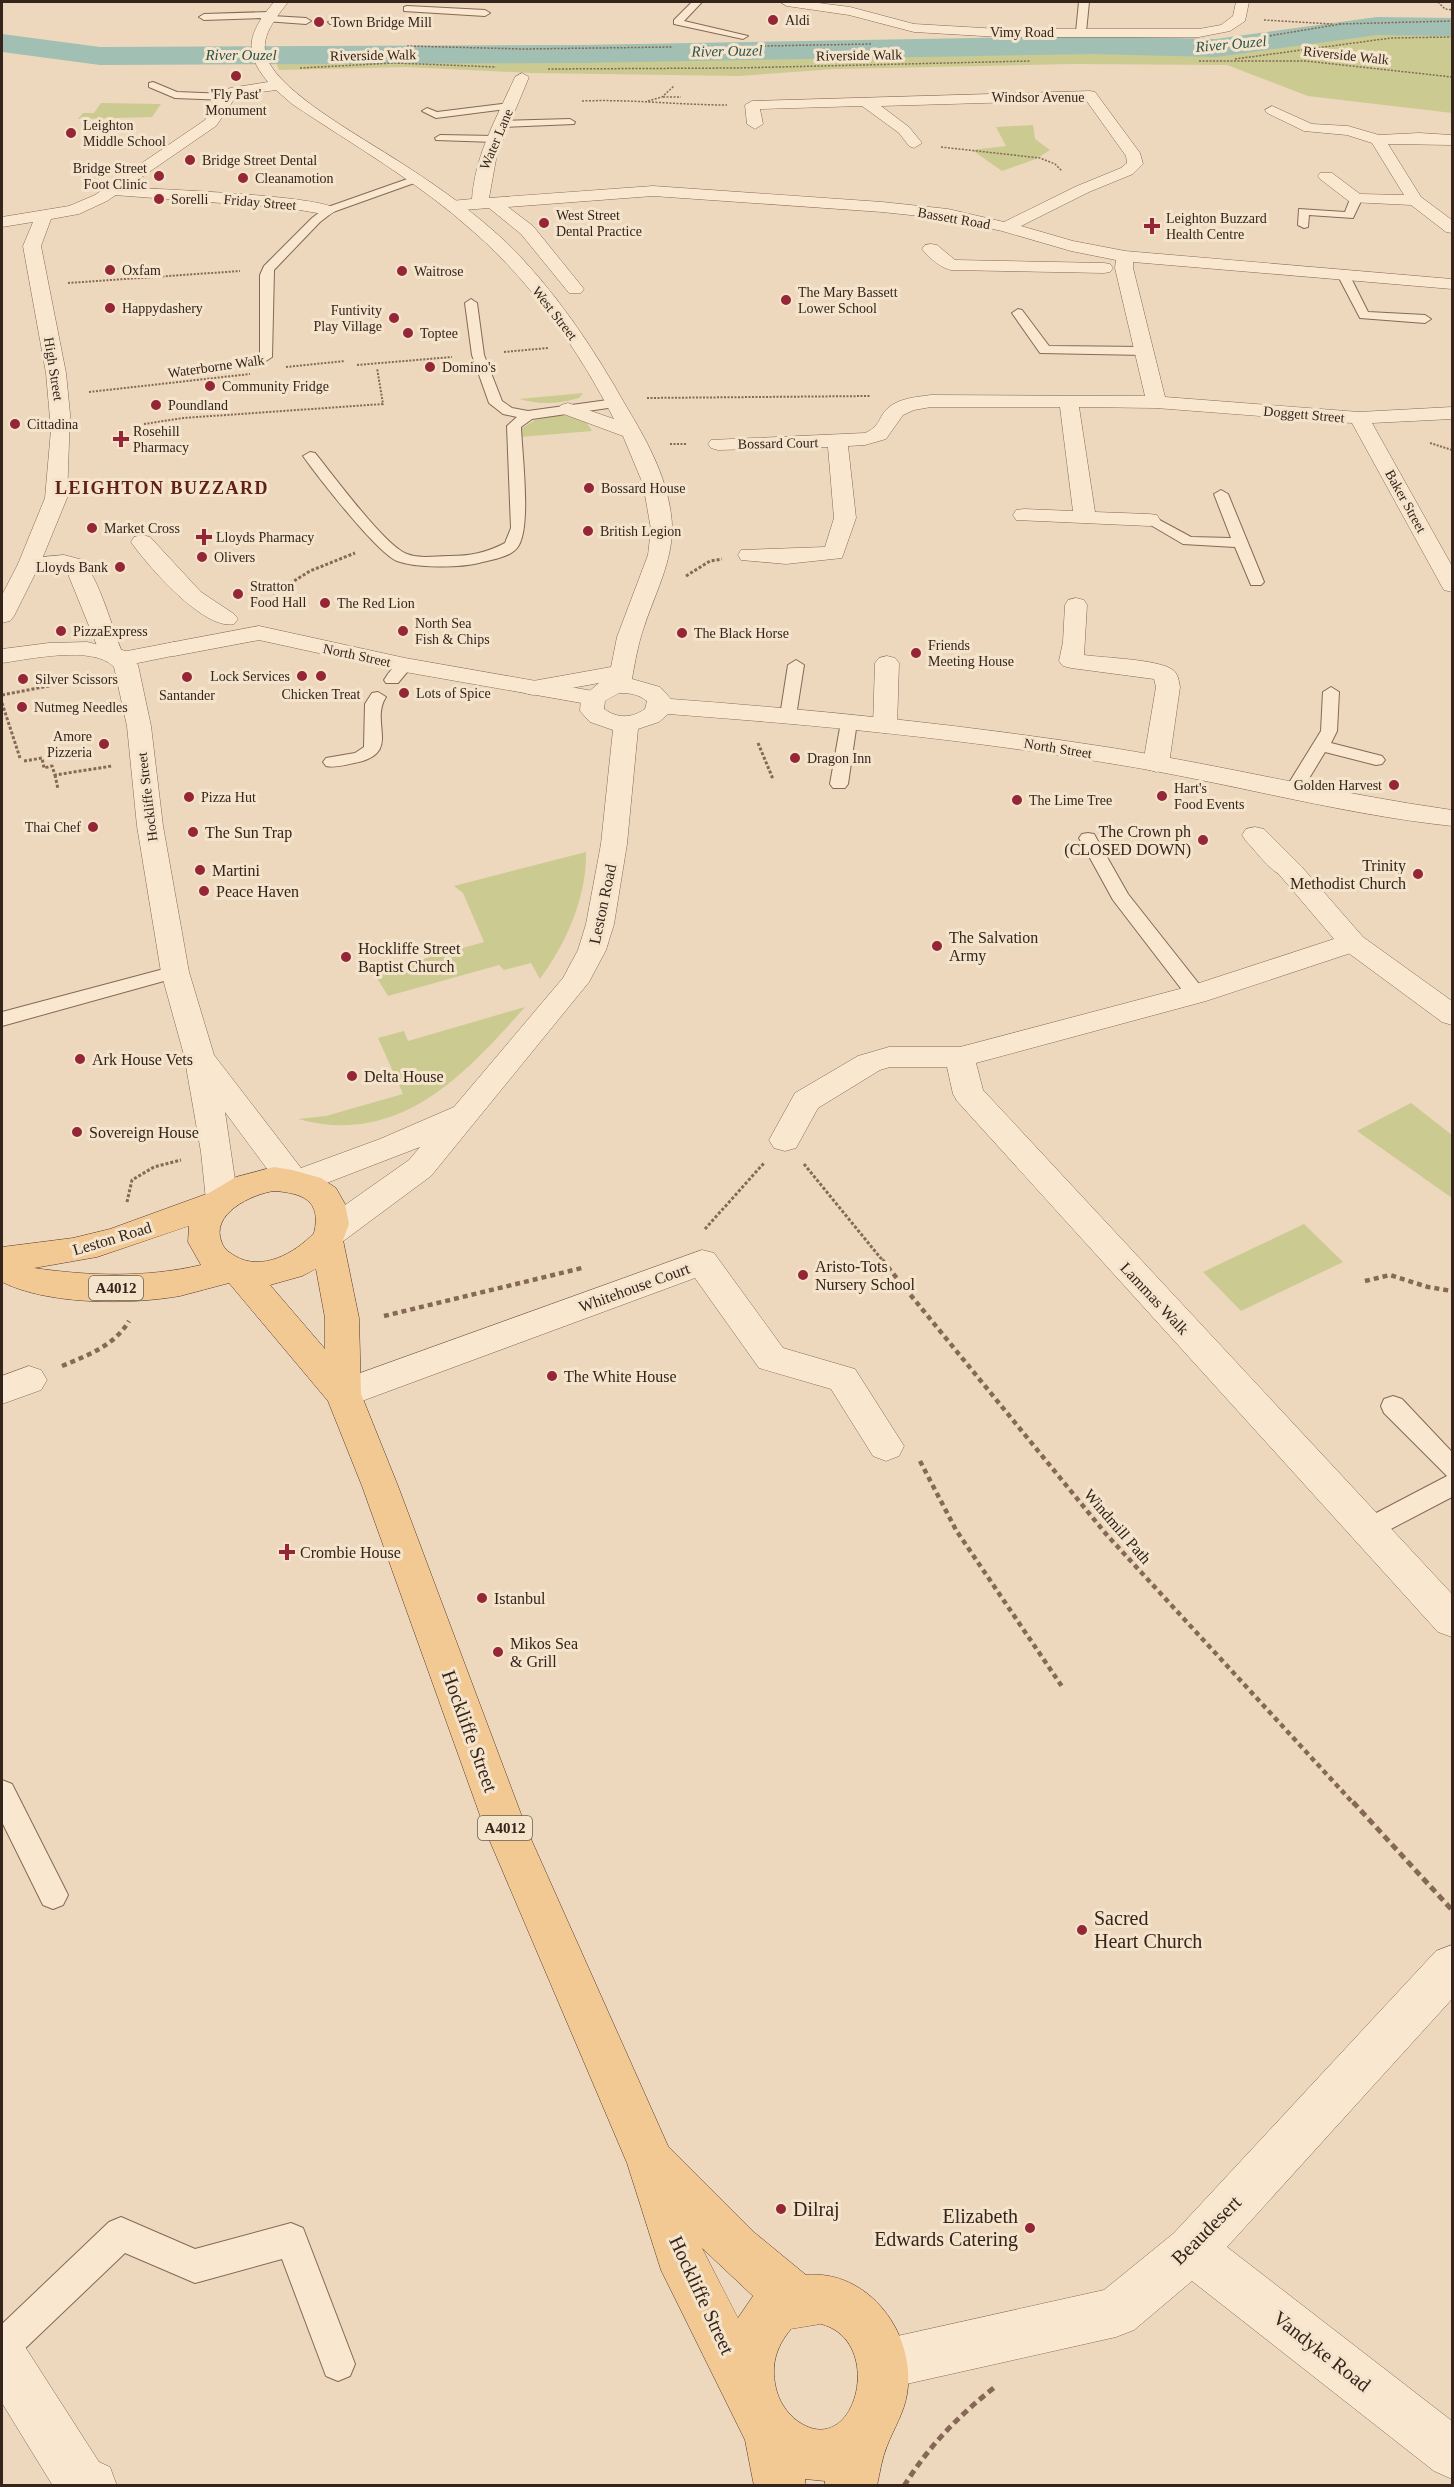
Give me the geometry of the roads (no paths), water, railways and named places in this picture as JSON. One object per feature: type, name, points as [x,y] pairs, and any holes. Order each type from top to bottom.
[{"type":"main road","points":[[274,1179],[295,1181],[313,1187],[323,1196],[331,1207],[333,1220],[328,1236],[315,1254],[289,1268],[259,1274],[236,1271],[216,1260],[206,1247],[203,1232],[208,1216],[221,1201],[237,1189],[255,1182],[274,1179]]},
{"type":"main road","name":"Leston Road","points":[[2,1259],[36,1253],[69,1252],[98,1245],[221,1201]]},
{"type":"main road","name":"Hockliffe Street","points":[[328,1236],[342,1318],[343,1394]]},
{"type":"main road","name":"A4012","points":[[2,1267],[26,1279],[71,1286],[135,1288],[179,1283],[236,1271]]},
{"type":"main road","name":"Hockliffe Street","points":[[236,1271],[343,1394],[380,1486],[507,1832],[650,2162],[678,2253],[760,2413]]},
{"type":"main road","name":"Hockliffe Street","points":[[650,2162],[738,2250],[798,2301]]},
{"type":"main road","points":[[780,2486],[748,2370],[759,2327],[774,2310],[798,2301],[821,2299],[842,2305],[861,2319],[875,2340],[884,2364],[882,2398],[877,2415],[864,2435],[850,2486]]},
{"type":"main road","points":[[760,2413],[786,2447],[807,2454],[828,2455],[847,2448],[864,2435]]},
{"type":"street","points":[[266,17],[280,2]]},
{"type":"street","name":"Vimy Road","points":[[787,2],[850,10],[914,28],[1000,33],[1199,33],[1225,28],[1240,18],[1242,2]]},
{"type":"street","name":"West Street","points":[[266,17],[257,46],[263,66],[278,85],[297,101],[481,229],[518,265],[579,344],[615,403],[656,484],[663,532],[656,562],[629,638],[621,679]]},
{"type":"street","name":"Water Lane","points":[[486,202],[480,177],[486,156],[522,77]]},
{"type":"street","points":[[1078,78],[1090,95]]},
{"type":"street","points":[[2,222],[73,210],[101,198],[210,123],[227,97],[236,91],[278,85]]},
{"type":"street","name":"Windsor Avenue","points":[[755,124],[751,101],[867,102],[1090,95],[1134,156],[1135,164],[1127,171],[1083,189],[1006,227]]},
{"type":"street","points":[[867,102],[903,130],[914,143]]},
{"type":"street","points":[[1272,110],[1309,128],[1348,131],[1378,140],[1419,138],[1452,140]]},
{"type":"street","points":[[1307,147],[1309,128]]},
{"type":"street","points":[[1378,140],[1415,200],[1452,228]]},
{"type":"street","points":[[1326,176],[1356,200],[1415,200]]},
{"type":"street","name":"Bassett Road","points":[[451,206],[625,188],[882,207],[948,214],[1006,227],[1124,262],[1452,284]]},
{"type":"street","name":"Friday Street","points":[[120,192],[288,203],[329,210]]},
{"type":"street","name":"West Street","points":[[486,202],[526,230],[574,289]]},
{"type":"street","points":[[2,216],[44,215]]},
{"type":"street","name":"High Street","points":[[2,616],[29,564],[56,498],[62,430],[56,373],[32,246],[44,215]]},
{"type":"street","points":[[931,249],[951,265],[1124,262],[1156,402]]},
{"type":"street","name":"Doggett Street","points":[[888,428],[895,412],[908,405],[986,400],[1156,402],[1359,418],[1452,413]]},
{"type":"street","points":[[1069,402],[1085,518]]},
{"type":"street","points":[[568,409],[630,432]]},
{"type":"street","name":"Baker Street","points":[[1359,418],[1452,585]]},
{"type":"street","name":"Bossard Court","points":[[718,444],[871,439],[888,428]]},
{"type":"street","name":"Bossard Court","points":[[749,555],[786,557],[834,553],[845,518],[841,459],[837,441]]},
{"type":"street","points":[[1024,515],[1149,520]]},
{"type":"street","points":[[142,542],[193,597],[226,619],[259,633]]},
{"type":"street","name":"Hockliffe Street","points":[[29,564],[64,562],[75,565],[116,656],[139,726],[150,826],[175,972],[199,1055],[217,1152],[221,1201]]},
{"type":"street","points":[[1076,605],[1075,642],[1071,661],[1151,670],[1165,675],[1168,687],[1156,764]]},
{"type":"street","name":"North Street","points":[[116,656],[174,649],[259,633],[399,673],[533,688],[593,698]]},
{"type":"street","points":[[2,655],[82,648],[116,656]]},
{"type":"street","points":[[885,726],[887,663]]},
{"type":"street","points":[[533,688],[621,679],[655,695],[659,706],[652,716],[626,724],[604,720],[596,716],[592,711],[593,698],[621,679]]},
{"type":"street","name":"North Street","points":[[659,706],[788,716],[975,735],[1156,764],[1194,776],[1452,818]]},
{"type":"street","name":"Leston Road","points":[[328,1236],[420,1168],[575,982],[592,950],[600,924],[614,844],[626,724]]},
{"type":"street","points":[[1255,836],[1291,872],[1353,943],[1452,1015]]},
{"type":"street","points":[[785,1140],[806,1101],[869,1063],[889,1057],[960,1057],[1196,994],[1353,943]]},
{"type":"street","name":"Hockliffe Street","points":[[199,1055],[295,1181]]},
{"type":"street","name":"Lammas Walk","points":[[960,1057],[968,1094],[1452,1620]]},
{"type":"street","name":"Leston Road","points":[[295,1181],[391,1147],[466,1113]]},
{"type":"street","name":"Whitehouse Court","points":[[343,1394],[702,1262],[771,1358],[843,1379],[886,1446]]},
{"type":"street","name":"Beaudesert","points":[[884,2364],[1116,2312],[1191,2250],[1452,1967]]},
{"type":"street","name":"Vandyke Road","points":[[1191,2250],[1452,2453]]},
{"type":"street","points":[[2,2357],[80,2481],[91,2486]]},
{"type":"lane","points":[[697,2],[677,22],[683,29],[743,36],[697,38]]},
{"type":"lane","points":[[1081,32],[1084,2]]},
{"type":"lane","points":[[384,38],[410,5],[485,13]]},
{"type":"lane","points":[[204,17],[266,17],[306,21]]},
{"type":"lane","points":[[333,22],[393,26]]},
{"type":"lane","points":[[153,85],[175,95],[227,97]]},
{"type":"lane","points":[[427,111],[436,115],[512,102]]},
{"type":"lane","points":[[502,124],[570,122]]},
{"type":"lane","points":[[440,138],[495,139]]},
{"type":"lane","points":[[266,357],[266,275],[268,269],[329,210],[413,180]]},
{"type":"lane","points":[[1304,225],[1303,211],[1349,216],[1356,200]]},
{"type":"lane","points":[[1344,276],[1364,315],[1425,319]]},
{"type":"lane","points":[[471,303],[478,355],[496,403],[508,411],[528,415],[615,403]]},
{"type":"lane","points":[[1018,313],[1045,350],[1145,351]]},
{"type":"lane","points":[[310,456],[383,544],[401,557],[419,561],[474,560],[496,554],[513,545],[519,528],[514,426],[528,415]]},
{"type":"lane","points":[[1221,494],[1256,582]]},
{"type":"lane","points":[[1149,520],[1188,541],[1240,543]]},
{"type":"lane","points":[[788,716],[796,664]]},
{"type":"lane","points":[[1293,791],[1329,731],[1330,692]]},
{"type":"lane","points":[[332,762],[360,757],[370,752],[374,744],[373,704],[378,697]]},
{"type":"lane","points":[[839,784],[849,722]]},
{"type":"lane","points":[[1320,745],[1376,760]]},
{"type":"lane","points":[[1088,838],[1120,896],[1196,994]]},
{"type":"lane","points":[[2,1019],[175,972]]},
{"type":"lane","points":[[1393,1406],[1452,1468]]},
{"type":"lane","points":[[1368,1530],[1452,1485]]},
{"type":"lane","points":[[2,1793],[53,1895]]},
{"type":"lane","points":[[2,2347],[122,2234],[195,2266],[291,2240],[338,2364]]},
{"type":"waterway","name":"River Ouzel","points":[[2,43],[100,56],[580,54],[1092,45],[1216,48],[1377,26],[1452,27]]},
{"type":"place","name":"Aldi","points":[[773,20]]},
{"type":"place","name":"Town Bridge Mill","points":[[319,22]]},
{"type":"place","name":"'Fly Past' Monument","points":[[236,76]]},
{"type":"place","name":"Leighton Middle School","points":[[71,133]]},
{"type":"place","name":"Bridge Street Dental","points":[[190,160]]},
{"type":"place","name":"Bridge Street Foot Clinic","points":[[159,176]]},
{"type":"place","name":"Cleanamotion","points":[[243,178]]},
{"type":"place","name":"Sorelli","points":[[159,199]]},
{"type":"place","name":"West Street Dental Practice","points":[[544,223]]},
{"type":"place","name":"Leighton Buzzard Health Centre","points":[[1152,226]]},
{"type":"place","name":"Oxfam","points":[[110,270]]},
{"type":"place","name":"Waitrose","points":[[402,271]]},
{"type":"place","name":"The Mary Bassett Lower School","points":[[786,300]]},
{"type":"place","name":"Happydashery","points":[[110,308]]},
{"type":"place","name":"Funtivity Play Village","points":[[394,318]]},
{"type":"place","name":"Toptee","points":[[408,333]]},
{"type":"place","name":"Domino's","points":[[430,367]]},
{"type":"place","name":"Community Fridge","points":[[210,386]]},
{"type":"place","name":"Poundland","points":[[156,405]]},
{"type":"place","name":"Cittadina","points":[[15,424]]},
{"type":"place","name":"Rosehill Pharmacy","points":[[121,439]]},
{"type":"place","name":"Bossard House","points":[[589,488]]},
{"type":"place","name":"Market Cross","points":[[92,528]]},
{"type":"place","name":"British Legion","points":[[588,531]]},
{"type":"place","name":"Lloyds Pharmacy","points":[[204,537]]},
{"type":"place","name":"Olivers","points":[[202,557]]},
{"type":"place","name":"Lloyds Bank","points":[[120,567]]},
{"type":"place","name":"Stratton Food Hall","points":[[238,594]]},
{"type":"place","name":"The Red Lion","points":[[325,603]]},
{"type":"place","name":"PizzaExpress","points":[[61,631]]},
{"type":"place","name":"North Sea Fish & Chips","points":[[403,631]]},
{"type":"place","name":"The Black Horse","points":[[682,633]]},
{"type":"place","name":"Friends Meeting House","points":[[916,653]]},
{"type":"place","name":"Lock Services","points":[[302,676]]},
{"type":"place","name":"Chicken Treat","points":[[321,676]]},
{"type":"place","name":"Santander","points":[[187,677]]},
{"type":"place","name":"Silver Scissors","points":[[23,679]]},
{"type":"place","name":"Lots of Spice","points":[[404,693]]},
{"type":"place","name":"Nutmeg Needles","points":[[22,707]]},
{"type":"place","name":"Amore Pizzeria","points":[[104,744]]},
{"type":"place","name":"Dragon Inn","points":[[795,758]]},
{"type":"place","name":"Golden Harvest","points":[[1394,785]]},
{"type":"place","name":"Hart's Food Events","points":[[1162,796]]},
{"type":"place","name":"Pizza Hut","points":[[189,797]]},
{"type":"place","name":"The Lime Tree","points":[[1017,800]]},
{"type":"place","name":"Thai Chef","points":[[93,827]]},
{"type":"place","name":"The Sun Trap","points":[[193,832]]},
{"type":"place","name":"The Crown ph (CLOSED DOWN)","points":[[1203,840]]},
{"type":"place","name":"Martini","points":[[200,870]]},
{"type":"place","name":"Trinity Methodist Church","points":[[1418,874]]},
{"type":"place","name":"Peace Haven","points":[[204,891]]},
{"type":"place","name":"The Salvation Army","points":[[937,946]]},
{"type":"place","name":"Hockliffe Street Baptist Church","points":[[346,957]]},
{"type":"place","name":"Ark House Vets","points":[[80,1059]]},
{"type":"place","name":"Delta House","points":[[352,1076]]},
{"type":"place","name":"Sovereign House","points":[[77,1132]]},
{"type":"place","name":"Aristo-Tots Nursery School","points":[[803,1275]]},
{"type":"place","name":"The White House","points":[[552,1376]]},
{"type":"place","name":"Crombie House","points":[[287,1552]]},
{"type":"place","name":"Istanbul","points":[[482,1598]]},
{"type":"place","name":"Mikos Sea & Grill","points":[[498,1652]]},
{"type":"place","name":"Sacred Heart Church","points":[[1082,1930]]},
{"type":"place","name":"Dilraj","points":[[781,2209]]},
{"type":"place","name":"Elizabeth Edwards Catering","points":[[1030,2228]]},
{"type":"district","name":"LEIGHTON BUZZARD","points":[[162,488]]}]
